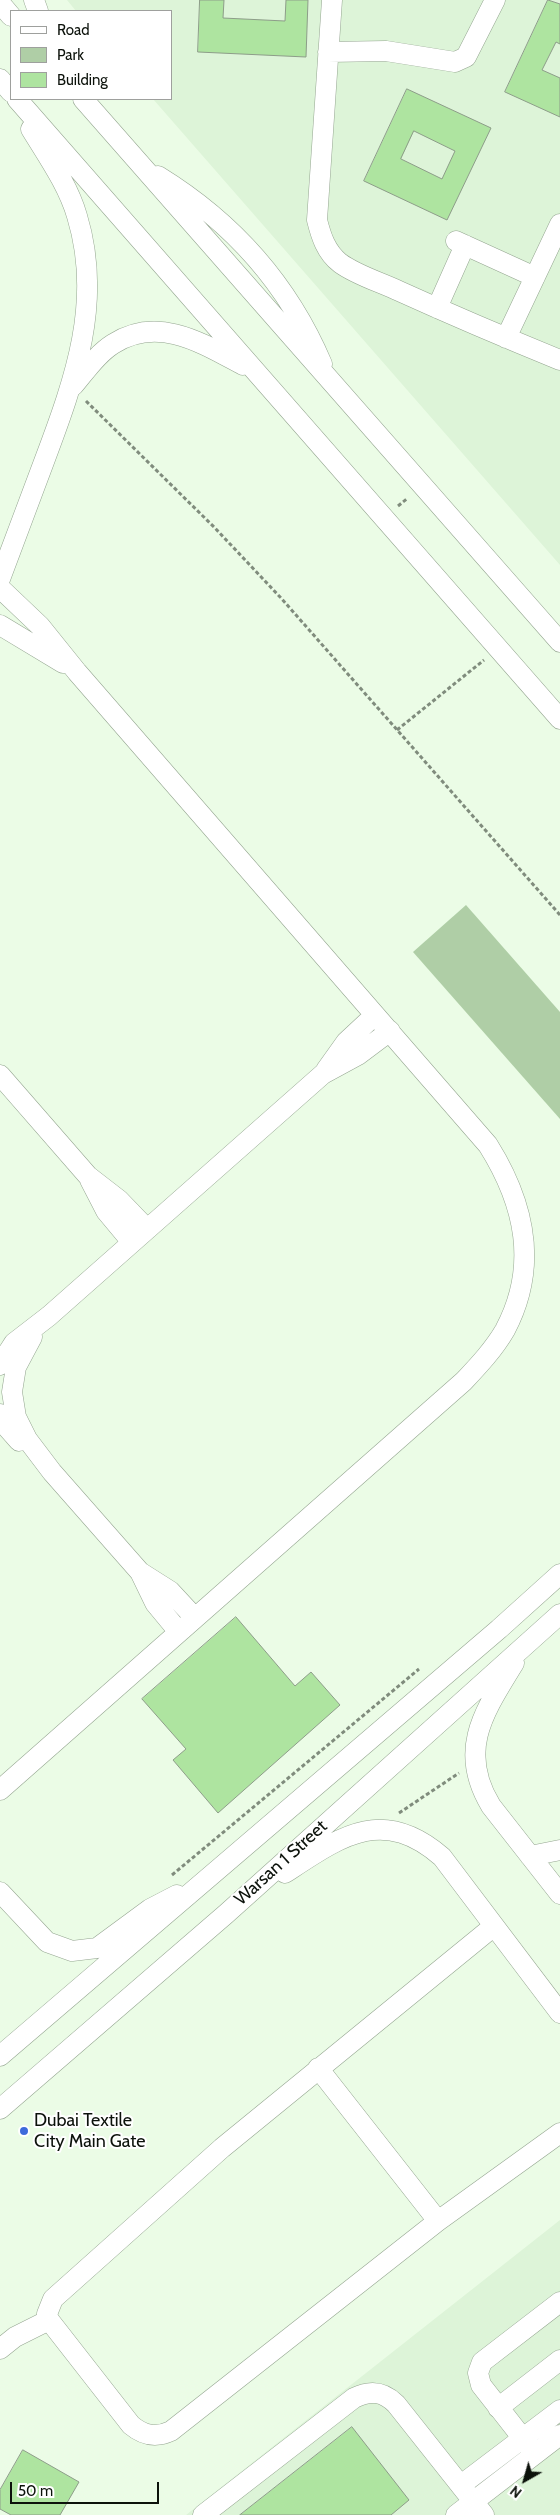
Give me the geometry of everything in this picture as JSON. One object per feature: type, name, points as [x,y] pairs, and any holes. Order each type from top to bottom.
[{"type":"street","points":[[332,0],[317,220],[321,236],[329,251],[340,263],[437,308],[560,360]]},
{"type":"street","points":[[328,52],[386,51],[455,62],[466,57],[495,0]]},
{"type":"street","points":[[0,3],[10,15]]},
{"type":"street","points":[[0,580],[72,388],[84,330],[89,291],[86,252],[77,214],[61,179],[14,100]]},
{"type":"street","points":[[16,100],[441,580],[560,719]]},
{"type":"street","points":[[84,100],[560,642]]},
{"type":"street","points":[[140,166],[175,186],[209,211],[240,239],[268,270],[292,304],[308,333],[328,379]]},
{"type":"street","points":[[506,338],[560,224]]},
{"type":"street","points":[[437,308],[461,243],[536,277]]},
{"type":"street","points":[[72,388],[112,344],[132,334],[155,331],[177,333],[198,340],[254,371]]},
{"type":"street","points":[[0,588],[40,626],[77,672],[488,1145],[505,1173],[518,1203],[523,1236],[523,1268],[517,1300],[504,1330],[486,1357],[464,1381],[0,1790]]},
{"type":"street","points":[[0,625],[77,672]]},
{"type":"street","points":[[323,1074],[346,1042],[376,1015]]},
{"type":"street","points":[[0,1365],[14,1343],[49,1316],[323,1074],[358,1055],[390,1031]]},
{"type":"street","points":[[0,1074],[88,1176],[119,1200],[139,1235]]},
{"type":"street","points":[[49,1316],[27,1344],[16,1367],[12,1392],[16,1417],[27,1440],[52,1472],[140,1572],[155,1603],[179,1632]]},
{"type":"street","points":[[0,1414],[4,1424],[19,1441],[52,1472]]},
{"type":"street","points":[[140,1572],[170,1591],[195,1618]]},
{"type":"street","name":"Warsan 1 Street","points":[[0,2056],[560,1574]]},
{"type":"street","name":"Warsan 1 Street","points":[[0,2109],[226,1914],[560,1614]]},
{"type":"street","points":[[525,1645],[486,1708],[476,1736],[477,1774],[484,1794],[560,1894]]},
{"type":"street","points":[[226,1914],[345,1836],[380,1830],[413,1837],[429,1846],[442,1857],[560,2013]]},
{"type":"street","points":[[530,1856],[560,1850]]},
{"type":"street","points":[[0,1892],[47,1942],[59,1948],[85,1951],[109,1941],[150,1909],[165,1900],[198,1887]]},
{"type":"street","points":[[494,1926],[222,2148],[53,2299],[47,2314],[48,2320],[131,2425],[146,2434],[163,2435],[171,2431],[438,2220],[560,2133]]},
{"type":"street","points":[[318,2068],[438,2220]]},
{"type":"street","points":[[535,2454],[498,2408],[479,2379],[480,2367],[482,2362],[560,2302]]},
{"type":"street","points":[[0,2349],[15,2336],[48,2320]]},
{"type":"street","points":[[498,2408],[560,2360]]},
{"type":"street","points":[[203,2515],[354,2398],[372,2392],[389,2398],[396,2404],[479,2508]]},
{"type":"street","points":[[461,2484],[560,2410]]},
{"type":"street","points":[[456,2515],[479,2508],[535,2454],[560,2435]]},
{"type":"path","points":[[72,388],[214,527],[560,915]]},
{"type":"path","points":[[397,730],[498,648]]},
{"type":"path","points":[[166,1880],[423,1666]]},
{"type":"path","points":[[390,1818],[461,1772]]},
{"type":"shaded area","points":[[67,0],[560,0],[560,565],[154,100],[172,100],[172,10],[75,10]]},
{"type":"shaded area","points":[[560,2220],[560,2515],[186,2515]]},
{"type":"green space","points":[[466,905],[560,1012],[560,1119],[413,952]]},
{"type":"building","points":[[200,0],[224,0],[223,18],[285,21],[286,0],[308,0],[306,57],[198,52]]},
{"type":"building","points":[[548,0],[560,4],[560,44],[556,42],[542,70],[560,78],[560,117],[505,92]]},
{"type":"building","points":[[407,89],[491,128],[447,220],[364,181]],"holes":[[[414,131],[455,151],[442,179],[401,159]]]},
{"type":"building","points":[[236,1617],[295,1686],[311,1672],[340,1705],[218,1813],[173,1760],[186,1749],[142,1699]]},
{"type":"building","points":[[352,2427],[409,2500],[391,2515],[240,2515]]},
{"type":"building","points":[[23,2450],[79,2482],[60,2515],[11,2515],[0,2509],[0,2490]]},
{"type":"place","name":"Dubai Textile City Main Gate","points":[[24,2131]]}]
